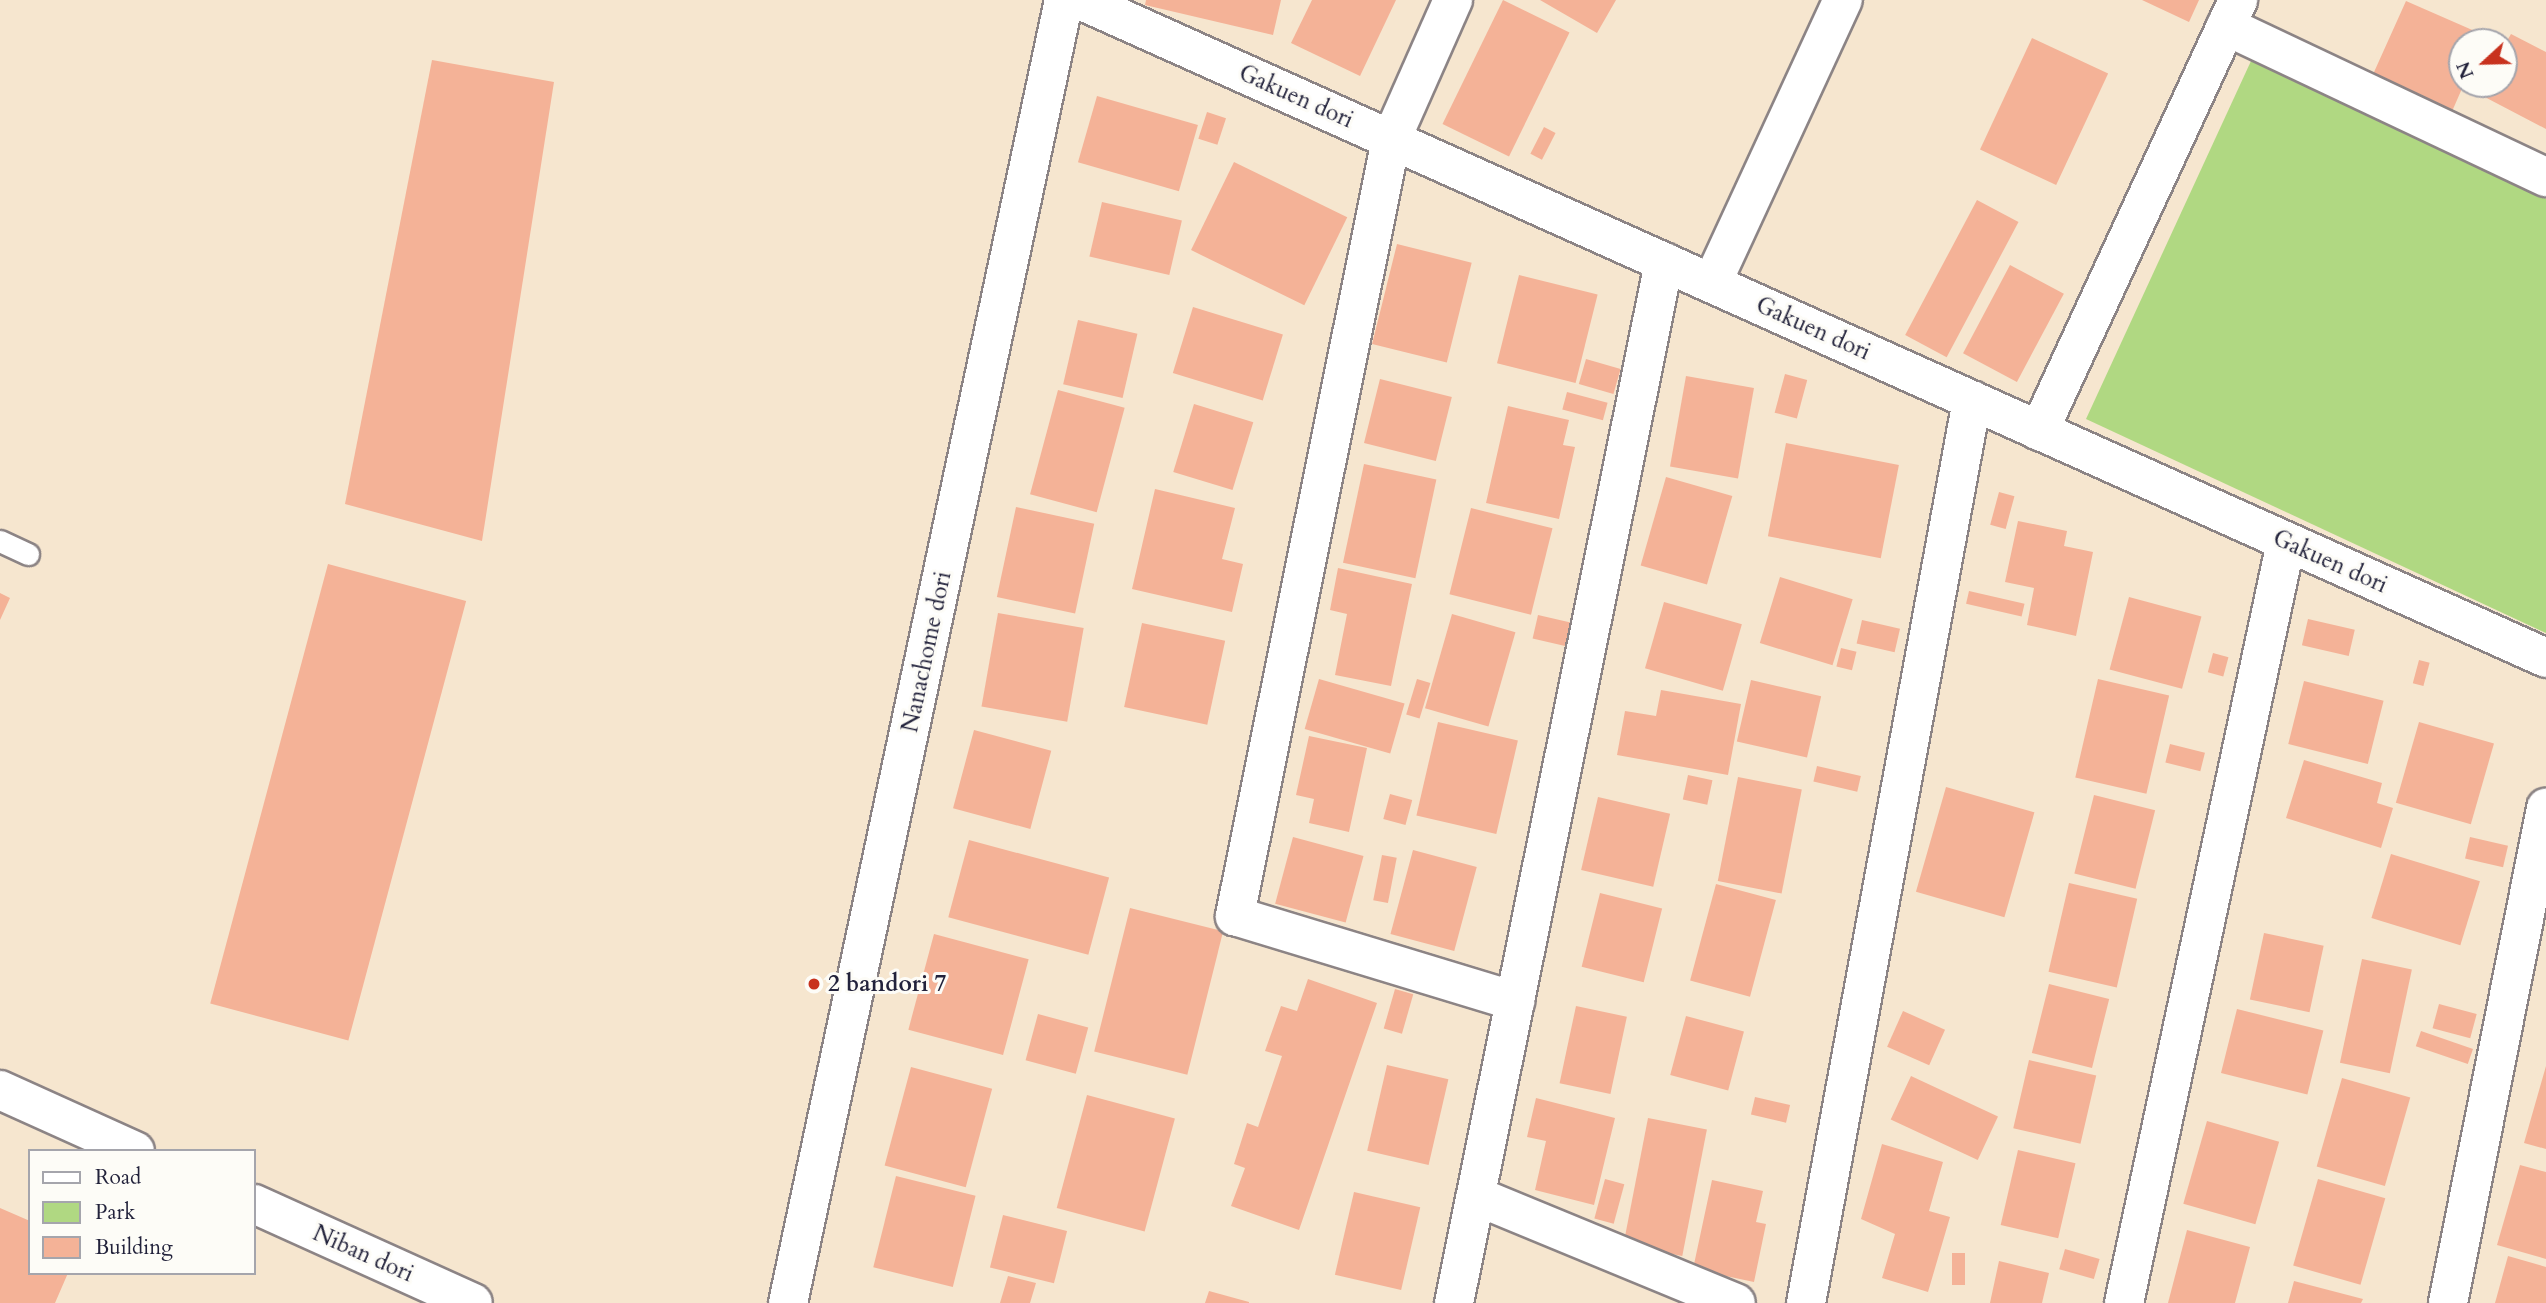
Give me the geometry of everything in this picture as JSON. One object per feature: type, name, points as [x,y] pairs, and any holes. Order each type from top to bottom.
[{"type":"street","name":"Nanachome dori","points":[[788,1303],[1065,0]]},
{"type":"street","name":"Gakuen dori","points":[[1080,0],[2546,658]]},
{"type":"street","points":[[1453,0],[1391,140],[1236,916],[1515,1001]]},
{"type":"street","points":[[1712,283],[1843,0]]},
{"type":"street","points":[[2039,431],[2232,13],[2546,177]]},
{"type":"street","points":[[1454,1303],[1664,262]]},
{"type":"street","points":[[1806,1303],[1972,400]]},
{"type":"street","points":[[2124,1303],[2286,542]]},
{"type":"street","points":[[2448,1303],[2546,808]]},
{"type":"street","points":[[0,1090],[131,1149]]},
{"type":"street","points":[[1476,1196],[1736,1303]]},
{"type":"street","name":"Niban dori","points":[[256,1205],[473,1303]]},
{"type":"lane","points":[[0,541],[28,554]]},
{"type":"green space","points":[[2251,61],[2546,199],[2546,633],[2086,419]]},
{"type":"building","points":[[1146,0],[1281,0],[1273,35],[1145,5]]},
{"type":"building","points":[[1312,0],[1396,0],[1360,76],[1291,43]]},
{"type":"building","points":[[1503,0],[1570,32],[1509,156],[1443,124]]},
{"type":"building","points":[[1540,0],[1616,0],[1597,33]]},
{"type":"building","points":[[2142,0],[2199,0],[2189,22]]},
{"type":"building","points":[[2406,1],[2468,28],[2448,28],[2448,98],[2458,98],[2450,116],[2370,81]]},
{"type":"building","points":[[2032,38],[2108,73],[2056,185],[1980,149]]},
{"type":"building","points":[[2518,38],[2546,52],[2546,129],[2487,98],[2518,98]]},
{"type":"building","points":[[432,60],[554,82],[482,541],[345,504]]},
{"type":"building","points":[[1097,96],[1198,125],[1179,191],[1078,162]]},
{"type":"building","points":[[1207,112],[1226,118],[1217,145],[1198,139]]},
{"type":"building","points":[[1544,127],[1556,133],[1542,160],[1530,154]]},
{"type":"building","points":[[1234,162],[1347,217],[1304,305],[1191,250]]},
{"type":"building","points":[[1977,200],[2018,222],[1947,357],[1905,335]]},
{"type":"building","points":[[1102,202],[1182,220],[1169,275],[1089,257]]},
{"type":"building","points":[[1397,244],[1472,263],[1447,363],[1372,344]]},
{"type":"building","points":[[2010,265],[2064,294],[2017,382],[1963,353]]},
{"type":"building","points":[[1519,275],[1598,295],[1576,383],[1497,363]]},
{"type":"building","points":[[1193,307],[1283,334],[1263,400],[1173,373]]},
{"type":"building","points":[[1078,320],[1137,334],[1123,398],[1063,384]]},
{"type":"building","points":[[1586,359],[1621,369],[1613,394],[1579,384]]},
{"type":"building","points":[[1785,374],[1807,380],[1797,419],[1775,413]]},
{"type":"building","points":[[1686,376],[1754,388],[1738,479],[1670,467]]},
{"type":"building","points":[[1380,379],[1452,397],[1436,461],[1364,443]]},
{"type":"building","points":[[1058,390],[1125,408],[1097,512],[1030,494]]},
{"type":"building","points":[[1567,392],[1608,403],[1603,420],[1562,409]]},
{"type":"building","points":[[1194,404],[1253,422],[1233,490],[1173,472]]},
{"type":"building","points":[[1508,406],[1569,420],[1563,445],[1575,447],[1559,519],[1486,503]]},
{"type":"building","points":[[1786,443],[1899,465],[1881,558],[1768,536]]},
{"type":"building","points":[[1364,464],[1436,479],[1415,578],[1343,563]]},
{"type":"building","points":[[1666,477],[1732,496],[1707,584],[1641,565]]},
{"type":"building","points":[[1155,489],[1235,508],[1222,559],[1243,564],[1232,612],[1132,589]]},
{"type":"building","points":[[1999,492],[2014,496],[2006,529],[1990,525]]},
{"type":"building","points":[[1016,507],[1094,524],[1075,614],[997,597]]},
{"type":"building","points":[[1471,508],[1553,528],[1531,615],[1449,594]]},
{"type":"building","points":[[2018,521],[2067,531],[2064,546],[2093,552],[2076,636],[2027,625],[2034,588],[2005,582]]},
{"type":"building","points":[[328,564],[466,601],[348,1041],[210,1003]]},
{"type":"building","points":[[1338,568],[1412,584],[1391,686],[1335,675],[1347,614],[1330,610]]},
{"type":"building","points":[[1780,577],[1853,599],[1833,665],[1760,643]]},
{"type":"building","points":[[1969,591],[2025,604],[2022,616],[1966,604]]},
{"type":"building","points":[[0,593],[10,598],[0,620]]},
{"type":"building","points":[[2129,597],[2201,616],[2182,689],[2110,669]]},
{"type":"building","points":[[1664,602],[1742,624],[1723,691],[1645,668]]},
{"type":"building","points":[[998,613],[1084,628],[1067,722],[982,707]]},
{"type":"building","points":[[1452,614],[1515,632],[1488,726],[1425,708]]},
{"type":"building","points":[[1538,615],[1577,624],[1572,647],[1533,638]]},
{"type":"building","points":[[2308,619],[2355,630],[2349,656],[2302,645]]},
{"type":"building","points":[[1862,620],[1900,629],[1895,652],[1857,643]]},
{"type":"building","points":[[1142,623],[1225,641],[1207,725],[1124,707]]},
{"type":"building","points":[[1841,648],[1857,652],[1852,670],[1836,666]]},
{"type":"building","points":[[2213,653],[2228,657],[2223,676],[2208,672]]},
{"type":"building","points":[[2419,660],[2430,663],[2423,686],[2413,683]]},
{"type":"building","points":[[1319,679],[1405,704],[1390,754],[1305,729]]},
{"type":"building","points":[[1417,679],[1430,683],[1420,718],[1406,714]]},
{"type":"building","points":[[2098,679],[2169,695],[2146,794],[2075,777]]},
{"type":"building","points":[[1751,680],[1821,696],[1807,758],[1737,741]]},
{"type":"building","points":[[2304,681],[2384,701],[2368,764],[2288,744]]},
{"type":"building","points":[[1661,690],[1741,704],[1728,775],[1617,755],[1625,711],[1656,716]]},
{"type":"building","points":[[1438,722],[1518,740],[1496,834],[1416,816]]},
{"type":"building","points":[[2419,722],[2494,743],[2471,824],[2396,803]]},
{"type":"building","points":[[974,730],[1051,751],[1030,829],[953,808]]},
{"type":"building","points":[[1309,736],[1367,748],[1349,832],[1309,823],[1314,799],[1296,795]]},
{"type":"building","points":[[2170,744],[2205,753],[2200,771],[2165,762]]},
{"type":"building","points":[[2304,760],[2382,783],[2377,803],[2393,808],[2381,848],[2286,818]]},
{"type":"building","points":[[1817,766],[1861,776],[1857,792],[1813,782]]},
{"type":"building","points":[[1688,775],[1712,780],[1707,805],[1683,799]]},
{"type":"building","points":[[1738,777],[1802,789],[1782,893],[1718,881]]},
{"type":"building","points":[[1946,787],[2034,812],[2004,917],[1916,892]]},
{"type":"building","points":[[1390,794],[1412,800],[1405,825],[1383,819]]},
{"type":"building","points":[[2094,795],[2155,810],[2136,889],[2074,874]]},
{"type":"building","points":[[1598,797],[1670,814],[1653,887],[1581,870]]},
{"type":"building","points":[[1293,837],[1364,856],[1346,923],[1275,904]]},
{"type":"building","points":[[2470,837],[2508,846],[2503,867],[2465,858]]},
{"type":"building","points":[[969,840],[1109,878],[1088,955],[948,917]]},
{"type":"building","points":[[1413,850],[1477,867],[1454,951],[1390,934]]},
{"type":"building","points":[[2391,854],[2480,881],[2460,945],[2371,918]]},
{"type":"building","points":[[1382,855],[1397,858],[1388,903],[1373,900]]},
{"type":"building","points":[[2069,883],[2137,899],[2117,987],[2049,972]]},
{"type":"building","points":[[1716,884],[1776,900],[1750,997],[1690,981]]},
{"type":"building","points":[[1600,893],[1662,908],[1644,982],[1582,967]]},
{"type":"building","points":[[1130,908],[1223,931],[1187,1075],[1094,1052]]},
{"type":"building","points":[[2264,933],[2324,946],[2310,1012],[2250,1000]]},
{"type":"building","points":[[934,934],[1029,959],[1003,1055],[908,1030]]},
{"type":"building","points":[[2362,959],[2412,970],[2390,1073],[2340,1063]]},
{"type":"building","points":[[1308,979],[1377,1003],[1299,1230],[1231,1206],[1245,1168],[1234,1164],[1247,1123],[1258,1127],[1282,1056],[1265,1051],[1281,1006],[1297,1011]]},
{"type":"building","points":[[2049,984],[2109,999],[2092,1068],[2032,1053]]},
{"type":"building","points":[[1395,989],[1413,994],[1402,1034],[1384,1028]]},
{"type":"building","points":[[2439,1004],[2477,1014],[2470,1038],[2433,1028]]},
{"type":"building","points":[[1576,1006],[1627,1017],[1610,1094],[1560,1083]]},
{"type":"building","points":[[2237,1009],[2323,1031],[2307,1095],[2221,1073]]},
{"type":"building","points":[[1903,1011],[1945,1030],[1929,1065],[1887,1047]]},
{"type":"building","points":[[1038,1014],[1088,1027],[1076,1074],[1026,1060]]},
{"type":"building","points":[[1686,1016],[1744,1032],[1728,1090],[1670,1075]]},
{"type":"building","points":[[2421,1031],[2473,1049],[2468,1064],[2416,1046]]},
{"type":"building","points":[[2029,1060],[2096,1076],[2080,1144],[2013,1128]]},
{"type":"building","points":[[1387,1065],[1448,1079],[1429,1165],[1367,1151]]},
{"type":"building","points":[[2546,1066],[2546,1149],[2524,1143]]},
{"type":"building","points":[[911,1067],[992,1089],[966,1187],[885,1166]]},
{"type":"building","points":[[1911,1076],[1998,1117],[1978,1160],[1891,1120]]},
{"type":"building","points":[[2342,1078],[2410,1098],[2385,1186],[2317,1166]]},
{"type":"building","points":[[1087,1095],[1175,1119],[1145,1232],[1057,1208]]},
{"type":"building","points":[[1755,1097],[1790,1105],[1786,1123],[1751,1115]]},
{"type":"building","points":[[1536,1098],[1615,1118],[1594,1205],[1535,1190],[1546,1141],[1527,1137]]},
{"type":"building","points":[[1648,1118],[1707,1129],[1682,1256],[1623,1245]]},
{"type":"building","points":[[2207,1121],[2279,1142],[2255,1224],[2183,1204]]},
{"type":"building","points":[[1882,1144],[1943,1162],[1929,1211],[1950,1217],[1928,1292],[1882,1278],[1895,1234],[1861,1219]]},
{"type":"building","points":[[2018,1150],[2075,1163],[2058,1238],[2001,1225]]},
{"type":"building","points":[[2520,1165],[2546,1172],[2546,1259],[2497,1245]]},
{"type":"building","points":[[896,1176],[976,1196],[953,1287],[873,1267]]},
{"type":"building","points":[[1605,1179],[1624,1184],[1614,1224],[1594,1219]]},
{"type":"building","points":[[2318,1179],[2385,1198],[2360,1285],[2293,1266]]},
{"type":"building","points":[[1712,1180],[1763,1191],[1756,1222],[1766,1224],[1754,1282],[1693,1269]]},
{"type":"building","points":[[1354,1192],[1420,1207],[1401,1290],[1335,1275]]},
{"type":"building","points":[[0,1208],[28,1220],[28,1275],[67,1275],[55,1303],[0,1303]]},
{"type":"building","points":[[1003,1215],[1067,1231],[1054,1283],[990,1267]]},
{"type":"building","points":[[2187,1230],[2250,1247],[2235,1303],[2168,1303]]},
{"type":"building","points":[[2065,1249],[2100,1259],[2094,1279],[2059,1269]]},
{"type":"building","points":[[1952,1253],[1965,1253],[1965,1285],[1952,1285]]},
{"type":"building","points":[[2508,1256],[2546,1267],[2546,1303],[2495,1303]]},
{"type":"building","points":[[1999,1261],[2049,1273],[2042,1303],[1990,1303]]},
{"type":"building","points":[[1008,1276],[1036,1283],[1030,1303],[1000,1303]]},
{"type":"building","points":[[2294,1281],[2363,1299],[2361,1303],[2288,1303]]},
{"type":"building","points":[[1209,1291],[1249,1302],[1249,1303],[1205,1303]]},
{"type":"place","name":"2 bandori 7","points":[[814,984]]}]
